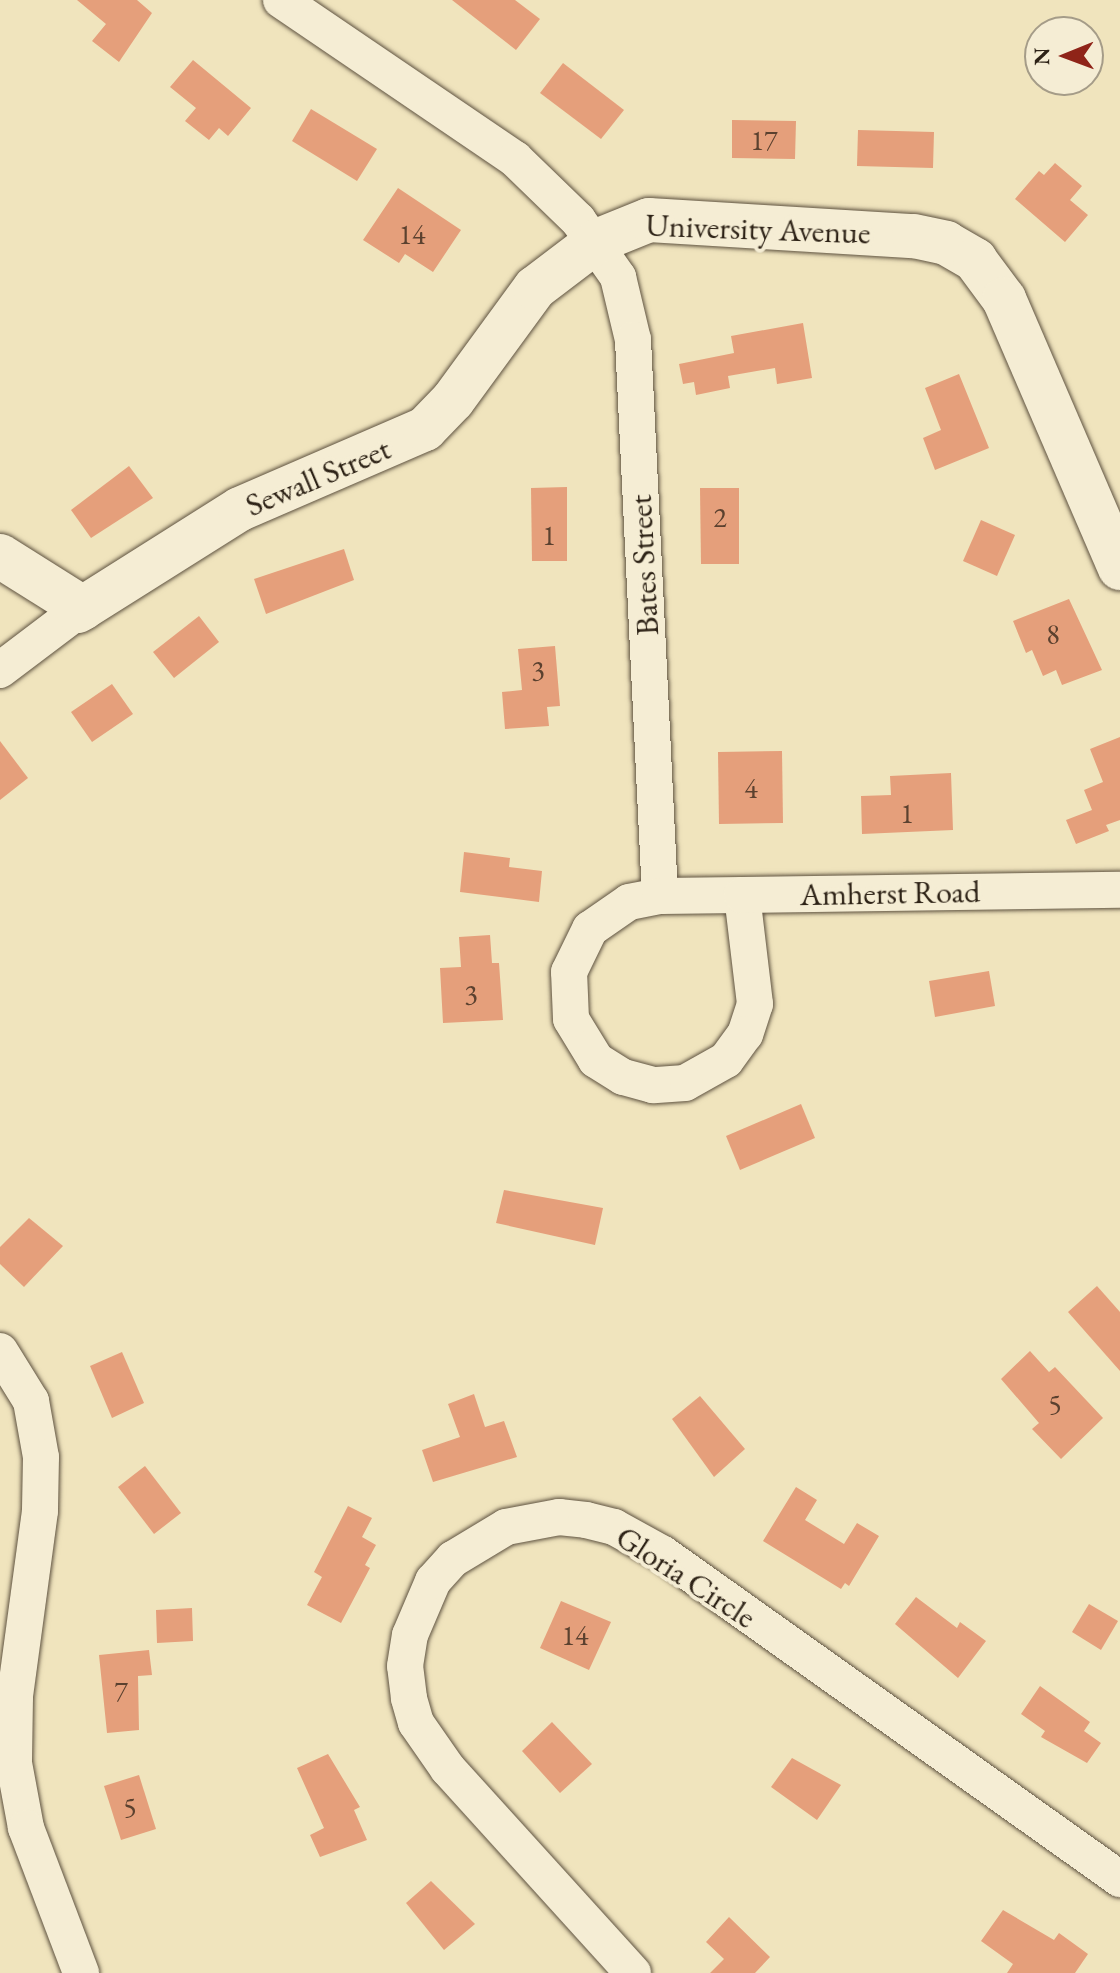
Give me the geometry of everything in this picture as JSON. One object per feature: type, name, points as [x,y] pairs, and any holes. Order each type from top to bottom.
[{"type":"street","points":[[281,0],[515,159],[597,241]]},
{"type":"street","name":"University Avenue","points":[[597,241],[633,223],[657,220],[914,236],[961,251],[986,272],[1004,299],[1120,568]]},
{"type":"street","name":"Sewall Street","points":[[0,670],[80,610],[240,509],[425,429],[453,400],[530,294],[597,241]]},
{"type":"street","name":"Bates Street","points":[[597,241],[622,287],[633,340],[660,896]]},
{"type":"street","points":[[0,556],[80,610]]},
{"type":"street","name":"Amherst Road","points":[[660,896],[1120,890]]},
{"type":"street","points":[[660,896],[629,902],[601,918],[574,957],[567,988],[571,1019],[596,1060],[623,1077],[653,1085],[685,1083],[714,1070],[745,1034],[755,988],[742,895]]},
{"type":"street","points":[[0,1351],[31,1401],[41,1457],[40,1511],[15,1697],[17,1785],[26,1828],[81,1973]]},
{"type":"street","name":"Gloria Circle","points":[[633,1973],[448,1769],[416,1723],[409,1698],[405,1666],[410,1635],[433,1581],[479,1540],[532,1520],[559,1517],[614,1527],[663,1554],[1120,1879]]},
{"type":"building","points":[[77,0],[137,0],[152,13],[119,62],[92,41],[106,24]]},
{"type":"building","points":[[452,0],[515,0],[540,19],[516,50]]},
{"type":"building","points":[[193,60],[251,108],[228,136],[219,128],[209,140],[185,121],[196,108],[170,87]]},
{"type":"building","points":[[563,63],[624,110],[601,139],[540,93]]},
{"type":"building","points":[[311,109],[377,149],[357,181],[292,141]]},
{"type":"building","points":[[732,120],[796,121],[795,159],[732,158]]},
{"type":"building","points":[[858,130],[934,132],[933,168],[857,166]]},
{"type":"building","points":[[1055,163],[1082,186],[1070,200],[1088,215],[1065,242],[1015,199],[1039,171],[1044,175]]},
{"type":"building","points":[[398,188],[461,230],[433,272],[405,254],[399,263],[363,240]]},
{"type":"building","points":[[803,323],[812,378],[777,384],[775,368],[728,376],[730,388],[696,395],[694,382],[683,384],[679,364],[734,353],[731,336]]},
{"type":"building","points":[[959,374],[989,448],[935,470],[923,438],[941,430],[925,388]]},
{"type":"building","points":[[129,466],[153,498],[91,538],[71,510]]},
{"type":"building","points":[[567,487],[567,561],[532,561],[531,488]]},
{"type":"building","points":[[700,488],[739,488],[739,564],[701,564]]},
{"type":"building","points":[[981,520],[1015,535],[997,576],[963,561]]},
{"type":"building","points":[[344,549],[354,580],[266,614],[254,579]]},
{"type":"building","points":[[1069,599],[1102,670],[1062,685],[1056,670],[1043,676],[1032,650],[1026,653],[1013,621]]},
{"type":"building","points":[[199,616],[219,642],[174,678],[153,652]]},
{"type":"building","points":[[555,646],[560,706],[547,707],[549,726],[505,729],[502,692],[522,690],[518,649]]},
{"type":"building","points":[[112,684],[133,714],[92,742],[71,712]]},
{"type":"building","points":[[1120,737],[1120,820],[1106,825],[1109,831],[1076,844],[1066,820],[1092,810],[1084,790],[1103,782],[1090,749]]},
{"type":"building","points":[[0,741],[28,778],[0,800]]},
{"type":"building","points":[[782,751],[783,823],[719,824],[718,752]]},
{"type":"building","points":[[951,773],[953,830],[862,834],[861,796],[891,795],[890,776]]},
{"type":"building","points":[[464,852],[510,858],[509,867],[542,871],[539,902],[460,892]]},
{"type":"building","points":[[490,935],[492,963],[499,963],[503,1020],[443,1023],[440,968],[461,967],[459,937]]},
{"type":"building","points":[[989,971],[995,1006],[935,1017],[929,981]]},
{"type":"building","points":[[801,1104],[815,1138],[740,1170],[726,1136]]},
{"type":"building","points":[[504,1190],[603,1208],[595,1245],[496,1223]]},
{"type":"building","points":[[29,1218],[63,1246],[24,1287],[0,1264],[0,1247]]},
{"type":"building","points":[[1097,1286],[1120,1312],[1120,1371],[1068,1312]]},
{"type":"building","points":[[1030,1351],[1049,1372],[1055,1367],[1103,1418],[1061,1459],[1032,1429],[1039,1423],[1001,1379]]},
{"type":"building","points":[[122,1352],[144,1403],[112,1418],[90,1366]]},
{"type":"building","points":[[474,1394],[485,1427],[504,1421],[517,1457],[433,1482],[422,1450],[460,1437],[448,1404]]},
{"type":"building","points":[[700,1396],[745,1449],[714,1477],[672,1419]]},
{"type":"building","points":[[145,1466],[181,1513],[154,1534],[118,1487]]},
{"type":"building","points":[[796,1487],[817,1500],[805,1520],[844,1544],[857,1523],[879,1536],[849,1586],[845,1583],[841,1589],[763,1541]]},
{"type":"building","points":[[348,1506],[372,1518],[362,1537],[376,1545],[365,1565],[370,1568],[341,1623],[307,1605],[322,1577],[314,1572]]},
{"type":"building","points":[[916,1597],[957,1628],[960,1622],[986,1641],[958,1678],[895,1624]]},
{"type":"building","points":[[561,1601],[611,1622],[589,1670],[540,1648]]},
{"type":"building","points":[[1089,1604],[1118,1621],[1101,1650],[1072,1632]]},
{"type":"building","points":[[192,1608],[193,1641],[157,1643],[156,1610]]},
{"type":"building","points":[[149,1650],[152,1675],[138,1676],[139,1730],[107,1733],[99,1655]]},
{"type":"building","points":[[1040,1686],[1090,1722],[1084,1731],[1101,1743],[1087,1763],[1041,1737],[1045,1731],[1021,1714]]},
{"type":"building","points":[[552,1722],[592,1764],[560,1793],[522,1751]]},
{"type":"building","points":[[328,1754],[360,1807],[354,1810],[367,1840],[320,1857],[310,1835],[324,1828],[297,1768]]},
{"type":"building","points":[[792,1758],[841,1785],[817,1820],[771,1787]]},
{"type":"building","points":[[139,1775],[156,1829],[121,1840],[104,1786]]},
{"type":"building","points":[[431,1881],[475,1924],[444,1950],[406,1903]]},
{"type":"building","points":[[1003,1910],[1054,1940],[1059,1933],[1088,1954],[1075,1973],[1007,1973],[1013,1964],[981,1941]]},
{"type":"building","points":[[729,1917],[770,1957],[755,1973],[710,1973],[724,1959],[706,1942]]}]
